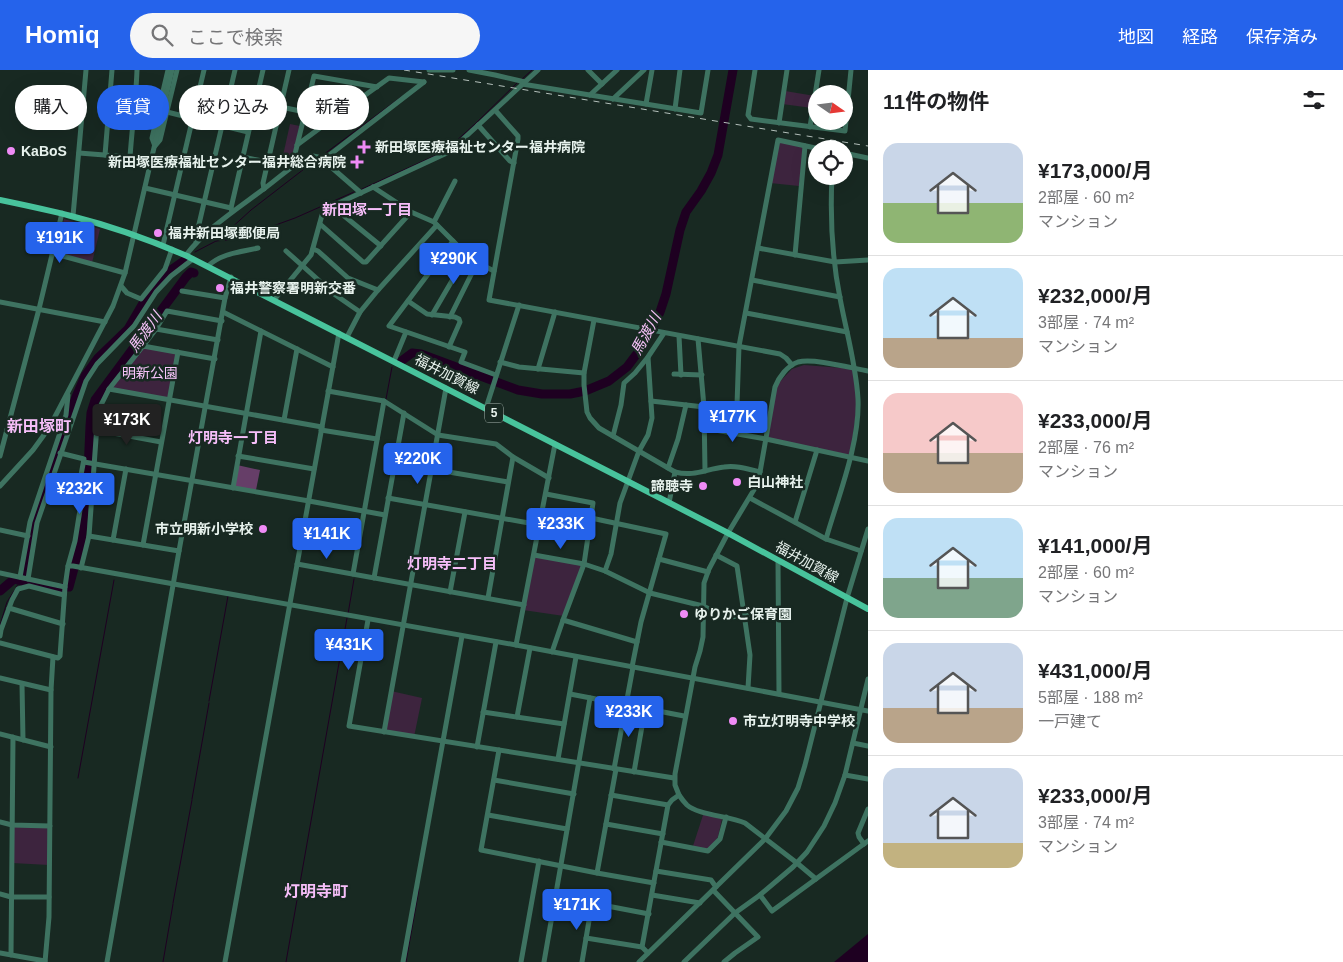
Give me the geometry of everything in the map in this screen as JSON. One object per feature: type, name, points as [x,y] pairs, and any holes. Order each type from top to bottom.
[{"type":"main road","name":"福井加賀線","points":[[0,200],[73,216],[163,245],[189,257],[629,482],[868,609]]},
{"type":"street","points":[[73,216],[86,70]]},
{"type":"street","points":[[105,155],[112,70]]},
{"type":"street","points":[[79,153],[130,157],[137,70]]},
{"type":"street","points":[[155,146],[152,138],[168,70]]},
{"type":"street","points":[[0,486],[33,450],[49,428],[106,322],[121,286],[172,70]]},
{"type":"street","points":[[169,104],[177,70]]},
{"type":"street","points":[[201,85],[204,70]]},
{"type":"street","points":[[232,85],[235,70]]},
{"type":"street","points":[[260,85],[263,70]]},
{"type":"street","points":[[286,85],[289,70]]},
{"type":"street","points":[[429,70],[453,70]]},
{"type":"street","points":[[469,70],[496,72],[522,82],[701,113],[708,70]]},
{"type":"street","points":[[274,300],[311,256],[323,211],[449,152],[495,110],[522,82],[538,70]]},
{"type":"street","points":[[588,70],[602,84]]},
{"type":"street","points":[[590,95],[617,70]]},
{"type":"street","points":[[613,99],[644,70]]},
{"type":"street","points":[[646,104],[652,70]]},
{"type":"street","points":[[674,108],[680,70]]},
{"type":"street","points":[[755,70],[748,115],[751,119],[808,127]]},
{"type":"street","points":[[779,123],[787,70]]},
{"type":"street","points":[[817,85],[819,70]]},
{"type":"street","points":[[850,85],[851,70]]},
{"type":"street","points":[[312,85],[314,76],[366,85]]},
{"type":"street","points":[[323,160],[424,82],[389,78],[369,93]]},
{"type":"street","points":[[369,86],[377,87]]},
{"type":"street","points":[[495,110],[518,136],[489,300],[780,354],[792,366]]},
{"type":"street","points":[[478,126],[514,163]]},
{"type":"street","points":[[155,146],[160,140],[162,130]]},
{"type":"street","points":[[163,245],[190,130]]},
{"type":"street","points":[[196,242],[221,130]]},
{"type":"street","points":[[232,210],[248,132],[239,130]]},
{"type":"street","points":[[264,189],[263,183],[275,130]]},
{"type":"street","points":[[294,166],[293,162],[301,130]]},
{"type":"street","points":[[298,146],[319,130]]},
{"type":"street","points":[[736,434],[739,346],[778,140],[808,147]]},
{"type":"street","points":[[795,254],[805,146]]},
{"type":"street","points":[[853,155],[868,158]]},
{"type":"street","points":[[28,579],[37,523],[86,381],[97,364],[134,326],[148,303],[189,257],[196,242],[232,210],[294,166],[313,156],[323,160],[361,193]]},
{"type":"street","points":[[243,157],[267,162]]},
{"type":"street","points":[[347,337],[360,312],[436,224],[455,180]]},
{"type":"street","points":[[826,540],[850,457],[857,422],[858,400],[855,369],[840,297],[835,262],[832,235],[832,185]]},
{"type":"street","points":[[373,187],[411,212],[436,224],[467,255],[477,263],[494,271]]},
{"type":"street","points":[[144,188],[204,201],[232,210]]},
{"type":"street","points":[[332,206],[381,246]]},
{"type":"street","points":[[320,224],[363,262],[366,262],[411,212]]},
{"type":"street","points":[[0,456],[62,214]]},
{"type":"street","points":[[453,241],[389,326],[465,352],[461,362],[496,375]]},
{"type":"street","points":[[208,266],[219,258],[258,248]]},
{"type":"street","points":[[758,248],[835,262],[868,260]]},
{"type":"street","points":[[121,286],[127,293],[142,299],[165,269],[172,249]]},
{"type":"street","points":[[313,249],[318,251],[348,278],[378,290]]},
{"type":"street","points":[[286,251],[334,294],[360,312]]},
{"type":"street","points":[[52,253],[125,273]]},
{"type":"street","points":[[432,315],[467,255]]},
{"type":"street","points":[[450,317],[477,263]]},
{"type":"street","points":[[106,962],[225,298],[233,278]]},
{"type":"street","points":[[752,280],[840,297]]},
{"type":"street","points":[[182,290],[225,298]]},
{"type":"street","points":[[408,301],[427,314],[459,319],[460,322],[449,347]]},
{"type":"street","points":[[0,302],[106,322]]},
{"type":"street","points":[[486,408],[519,305]]},
{"type":"street","points":[[0,643],[58,658],[61,655],[64,587],[89,536],[98,410],[109,389],[156,329],[167,311],[222,321]]},
{"type":"street","points":[[223,312],[333,367]]},
{"type":"street","points":[[538,369],[555,312]]},
{"type":"street","points":[[746,313],[847,332]]},
{"type":"street","points":[[594,320],[584,373],[584,385],[587,412],[599,428],[676,472],[685,474],[724,466],[743,467],[760,472]]},
{"type":"street","points":[[156,329],[218,340]]},
{"type":"street","points":[[233,488],[261,331]]},
{"type":"street","points":[[394,361],[406,332]]},
{"type":"street","points":[[225,962],[339,333]]},
{"type":"street","points":[[613,436],[624,384],[648,357],[664,333]]},
{"type":"street","points":[[679,336],[681,375]]},
{"type":"street","points":[[698,339],[704,407],[705,471]]},
{"type":"street","points":[[143,346],[215,359]]},
{"type":"street","points":[[284,420],[297,349]]},
{"type":"street","points":[[144,545],[178,352]]},
{"type":"street","points":[[605,571],[611,554],[620,502],[639,451],[648,435],[652,418],[648,357]]},
{"type":"street","points":[[500,362],[519,367],[584,373]]},
{"type":"street","points":[[816,879],[745,824],[726,817],[695,810],[687,805],[679,795],[674,778],[684,716],[703,637],[704,583],[716,555],[755,488],[760,472],[775,387],[778,380],[792,366],[799,362],[816,362],[868,371]]},
{"type":"street","points":[[674,374],[702,375]]},
{"type":"street","points":[[384,732],[446,388]]},
{"type":"street","points":[[109,389],[284,420],[377,439]]},
{"type":"street","points":[[20,577],[30,522],[66,415],[68,392]]},
{"type":"street","points":[[328,392],[384,401],[438,435],[496,444],[513,457],[549,478]]},
{"type":"street","points":[[353,574],[384,401]]},
{"type":"street","points":[[651,402],[704,407]]},
{"type":"street","points":[[668,468],[678,439],[686,405]]},
{"type":"street","points":[[374,578],[404,413]]},
{"type":"street","points":[[704,428],[868,461]]},
{"type":"street","points":[[97,430],[161,442]]},
{"type":"street","points":[[516,645],[555,444]]},
{"type":"street","points":[[795,522],[817,450]]},
{"type":"street","points":[[54,452],[84,458],[78,491],[80,510],[75,541],[75,567]]},
{"type":"street","points":[[238,456],[314,469]]},
{"type":"street","points":[[488,598],[513,457]]},
{"type":"street","points":[[84,462],[385,516]]},
{"type":"street","points":[[113,540],[126,469]]},
{"type":"street","points":[[431,469],[508,482]]},
{"type":"street","points":[[668,503],[676,472]]},
{"type":"street","points":[[546,494],[593,503],[584,564],[552,652]]},
{"type":"street","points":[[388,498],[540,525]]},
{"type":"street","points":[[750,498],[826,540],[861,551]]},
{"type":"street","points":[[450,592],[465,512]]},
{"type":"street","points":[[591,518],[666,534],[641,622],[597,873]]},
{"type":"street","points":[[639,962],[765,839],[786,812],[798,788],[805,765],[847,598],[868,529]]},
{"type":"street","points":[[0,530],[28,536]]},
{"type":"street","points":[[89,536],[179,551]]},
{"type":"street","points":[[534,555],[584,564],[605,571],[650,593],[704,606],[722,615],[731,617],[778,611]]},
{"type":"street","points":[[716,555],[737,566],[750,655],[748,688]]},
{"type":"street","points":[[659,559],[708,572]]},
{"type":"street","points":[[778,561],[779,694]]},
{"type":"street","points":[[297,564],[524,605]]},
{"type":"street","points":[[75,567],[693,677],[868,711]]},
{"type":"street","points":[[0,573],[64,587]]},
{"type":"street","points":[[0,636],[12,600],[18,589],[29,586],[64,595]]},
{"type":"street","points":[[9,608],[63,624]]},
{"type":"street","points":[[368,620],[349,726],[674,778]]},
{"type":"street","points":[[563,620],[637,642]]},
{"type":"street","points":[[402,962],[462,636]]},
{"type":"street","points":[[477,747],[496,642]]},
{"type":"street","points":[[517,717],[530,648]]},
{"type":"street","points":[[0,953],[45,962],[49,916],[51,690],[54,657]]},
{"type":"street","points":[[558,760],[576,657]]},
{"type":"street","points":[[0,678],[51,690]]},
{"type":"street","points":[[684,962],[735,913],[760,895],[797,863],[807,852],[824,826],[845,775],[868,679]]},
{"type":"street","points":[[22,684],[23,740]]},
{"type":"street","points":[[570,694],[684,716]]},
{"type":"street","points":[[544,962],[590,698]]},
{"type":"street","points":[[634,772],[645,709]]},
{"type":"street","points":[[484,712],[564,724]]},
{"type":"street","points":[[0,734],[51,747]]},
{"type":"street","points":[[11,955],[13,737]]},
{"type":"street","points":[[852,743],[868,746]]},
{"type":"street","points":[[499,750],[481,850],[654,883]]},
{"type":"street","points":[[845,775],[868,779]]},
{"type":"street","points":[[494,780],[574,794]]},
{"type":"street","points":[[611,795],[668,805]]},
{"type":"street","points":[[642,948],[668,805],[679,795]]},
{"type":"street","points":[[760,895],[772,911],[866,842],[859,837],[858,833],[868,809]]},
{"type":"street","points":[[488,815],[567,829]]},
{"type":"street","points":[[661,842],[708,851],[720,838],[726,817]]},
{"type":"street","points":[[0,822],[12,825],[50,826]]},
{"type":"street","points":[[606,824],[663,834]]},
{"type":"street","points":[[521,962],[539,861]]},
{"type":"street","points":[[656,871],[711,880],[714,889],[758,937],[734,952],[724,962]]},
{"type":"street","points":[[0,894],[11,897],[49,897]]},
{"type":"street","points":[[652,895],[700,903]]},
{"type":"street","points":[[555,896],[649,914]]},
{"type":"street","points":[[582,962],[592,903]]},
{"type":"street","points":[[586,938],[642,948],[648,953]]},
{"type":"green space","points":[[785,91],[808,95],[808,107],[782,104]]},
{"type":"green space","points":[[290,124],[297,125],[297,130],[299,130],[291,163],[282,160]]},
{"type":"green space","points":[[778,140],[804,146],[799,186],[770,183]]},
{"type":"green space","points":[[64,219],[100,229],[92,263],[55,252]]},
{"type":"green space","name":"明新公園","points":[[143,346],[178,352],[169,400],[109,389]]},
{"type":"green space","points":[[804,365],[855,369],[858,400],[850,457],[767,440],[775,387],[792,369]]},
{"type":"green space","points":[[534,555],[583,564],[564,616],[523,610]]},
{"type":"green space","points":[[391,691],[422,698],[414,737],[384,732]]},
{"type":"green space","points":[[704,812],[722,819],[718,837],[708,851],[693,846]]},
{"type":"green space","points":[[12,825],[50,826],[49,865],[12,863]]},
{"type":"shaded area","points":[[237,465],[260,470],[256,490],[233,488]]},
{"type":"shaded area","points":[[868,934],[868,962],[834,962]]},
{"type":"waterway","points":[[521,80],[532,70]]},
{"type":"waterway","name":"馬渡川","points":[[400,362],[412,353],[421,354],[518,390],[542,394],[570,394],[585,391],[609,381],[627,367],[645,343],[660,312],[686,212],[701,191],[718,155],[733,70]]},
{"type":"waterway","points":[[362,189],[445,151],[518,82]]},
{"type":"waterway","points":[[323,155],[401,97]]},
{"type":"waterway","points":[[217,241],[251,210],[317,159]]},
{"type":"waterway","points":[[195,252],[216,241],[237,239],[295,218],[354,192]]},
{"type":"waterway","points":[[24,582],[32,530],[76,397],[85,376],[98,358],[128,329],[149,293],[171,270],[184,261]]},
{"type":"waterway","name":"馬渡川","points":[[0,591],[14,579],[60,589],[69,587],[81,542],[88,473],[91,413],[95,400],[186,277],[191,272],[194,273]]},
{"type":"waterway","points":[[386,399],[392,367]]},
{"type":"waterway","points":[[348,614],[354,579]]},
{"type":"waterway","points":[[78,778],[114,580]]},
{"type":"waterway","name":"馬渡川","points":[[16,587],[21,581]]},
{"type":"waterway","points":[[0,625],[7,602],[14,591]]},
{"type":"waterway","points":[[209,701],[228,596]]},
{"type":"waterway","points":[[286,962],[347,618]]},
{"type":"waterway","points":[[192,799],[209,703]]},
{"type":"waterway","points":[[173,903],[192,800]]},
{"type":"waterway","points":[[406,962],[419,889]]},
{"type":"waterway","points":[[163,962],[173,904]]},
{"type":"railway","points":[[404,70],[868,146]]},
{"type":"place","name":"新田塚医療福祉センター福井病院","points":[[364,147]]},
{"type":"place","name":"KaBoS","points":[[11,151]]},
{"type":"place","name":"新田塚医療福祉センター福井総合病院","points":[[357,162]]},
{"type":"place","name":"福井新田塚郵便局","points":[[158,233]]},
{"type":"place","name":"福井警察署明新交番","points":[[220,288]]},
{"type":"place","name":"白山神社","points":[[737,482]]},
{"type":"place","name":"諦聴寺","points":[[703,486]]},
{"type":"place","name":"市立明新小学校","points":[[263,529]]},
{"type":"place","name":"ゆりかご保育園","points":[[684,614]]},
{"type":"place","name":"市立灯明寺中学校","points":[[733,721]]},
{"type":"district","name":"新田塚一丁目","points":[[367,210]]},
{"type":"district","name":"新田塚町","points":[[39,426]]},
{"type":"district","name":"灯明寺一丁目","points":[[233,438]]},
{"type":"district","name":"灯明寺二丁目","points":[[452,564]]},
{"type":"district","name":"灯明寺町","points":[[316,891]]}]
